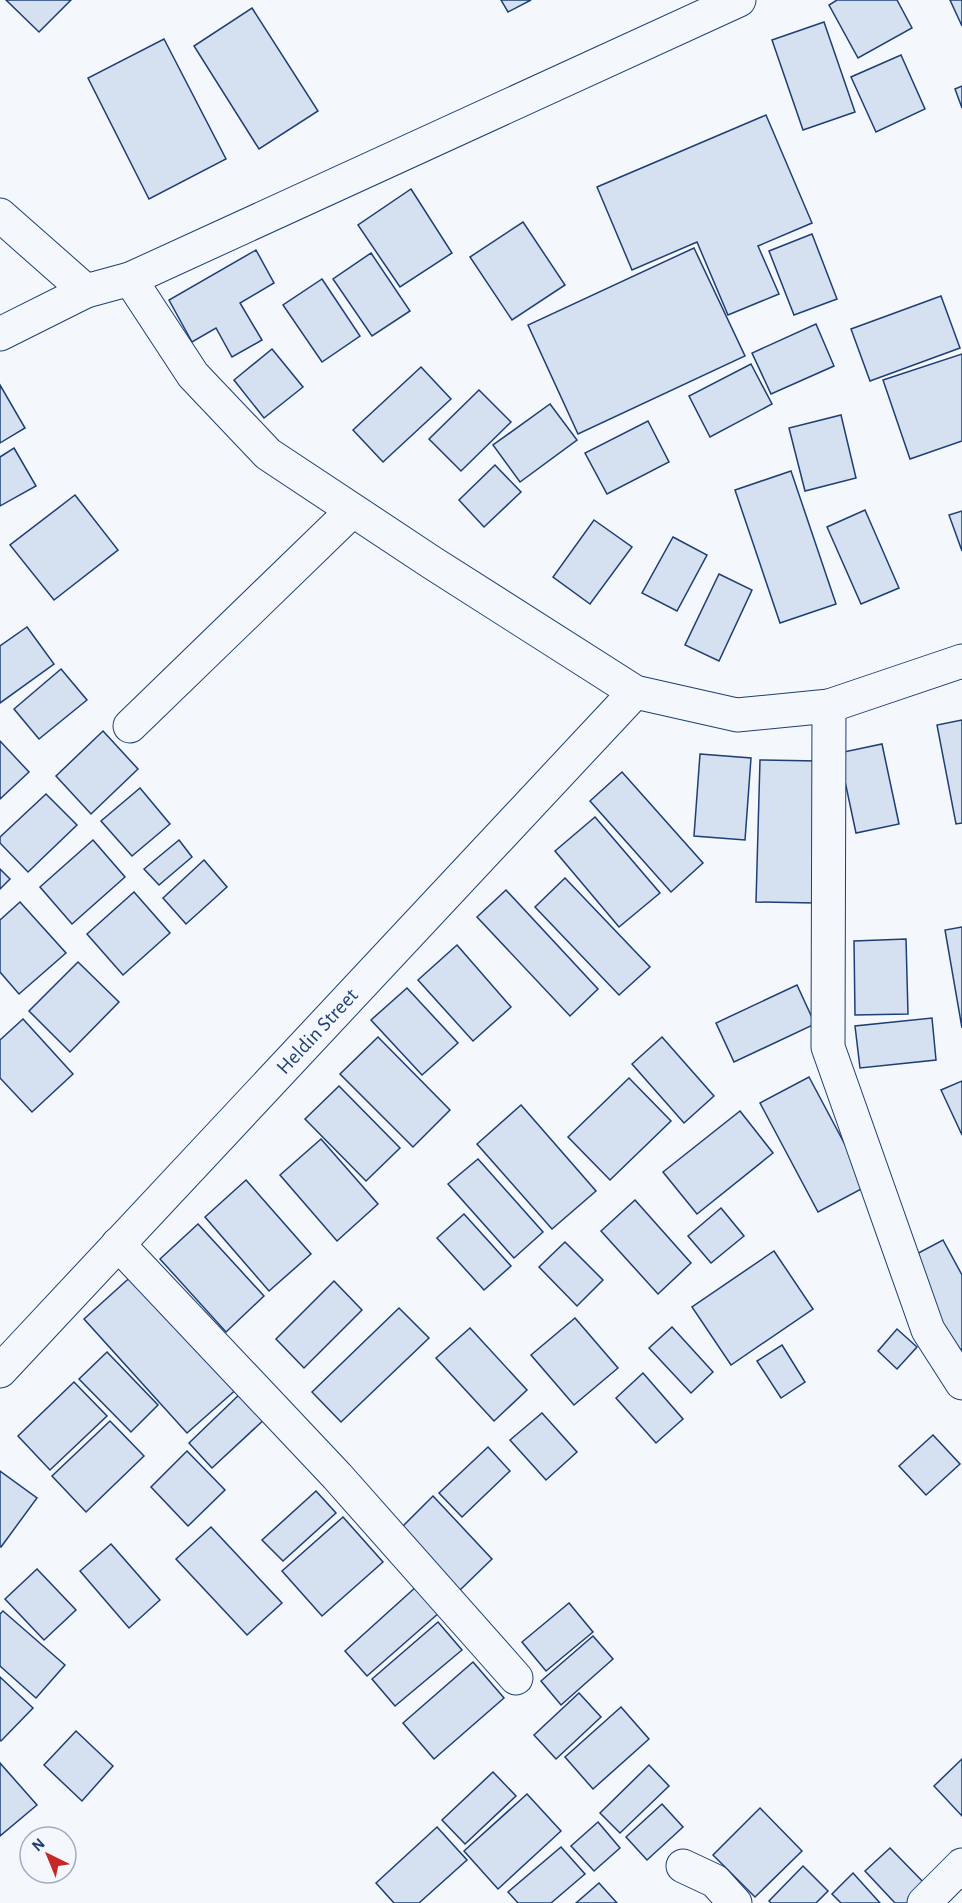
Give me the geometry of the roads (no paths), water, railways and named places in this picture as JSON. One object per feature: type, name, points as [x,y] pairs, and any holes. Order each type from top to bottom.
[{"type":"street","points":[[0,334],[86,291],[130,279],[739,0]]},
{"type":"street","points":[[0,215],[86,291]]},
{"type":"street","points":[[130,279],[193,375],[268,454],[352,511],[635,692],[737,716],[829,706],[962,662]]},
{"type":"street","points":[[130,726],[352,511]]},
{"type":"street","name":"Heldin Street","points":[[0,1371],[635,692]]},
{"type":"street","points":[[829,706],[828,1047],[928,1330],[962,1383]]},
{"type":"street","points":[[118,1244],[337,1476],[516,1678]]},
{"type":"street","points":[[924,1903],[962,1865]]},
{"type":"street","points":[[683,1866],[715,1881],[735,1903]]}]
